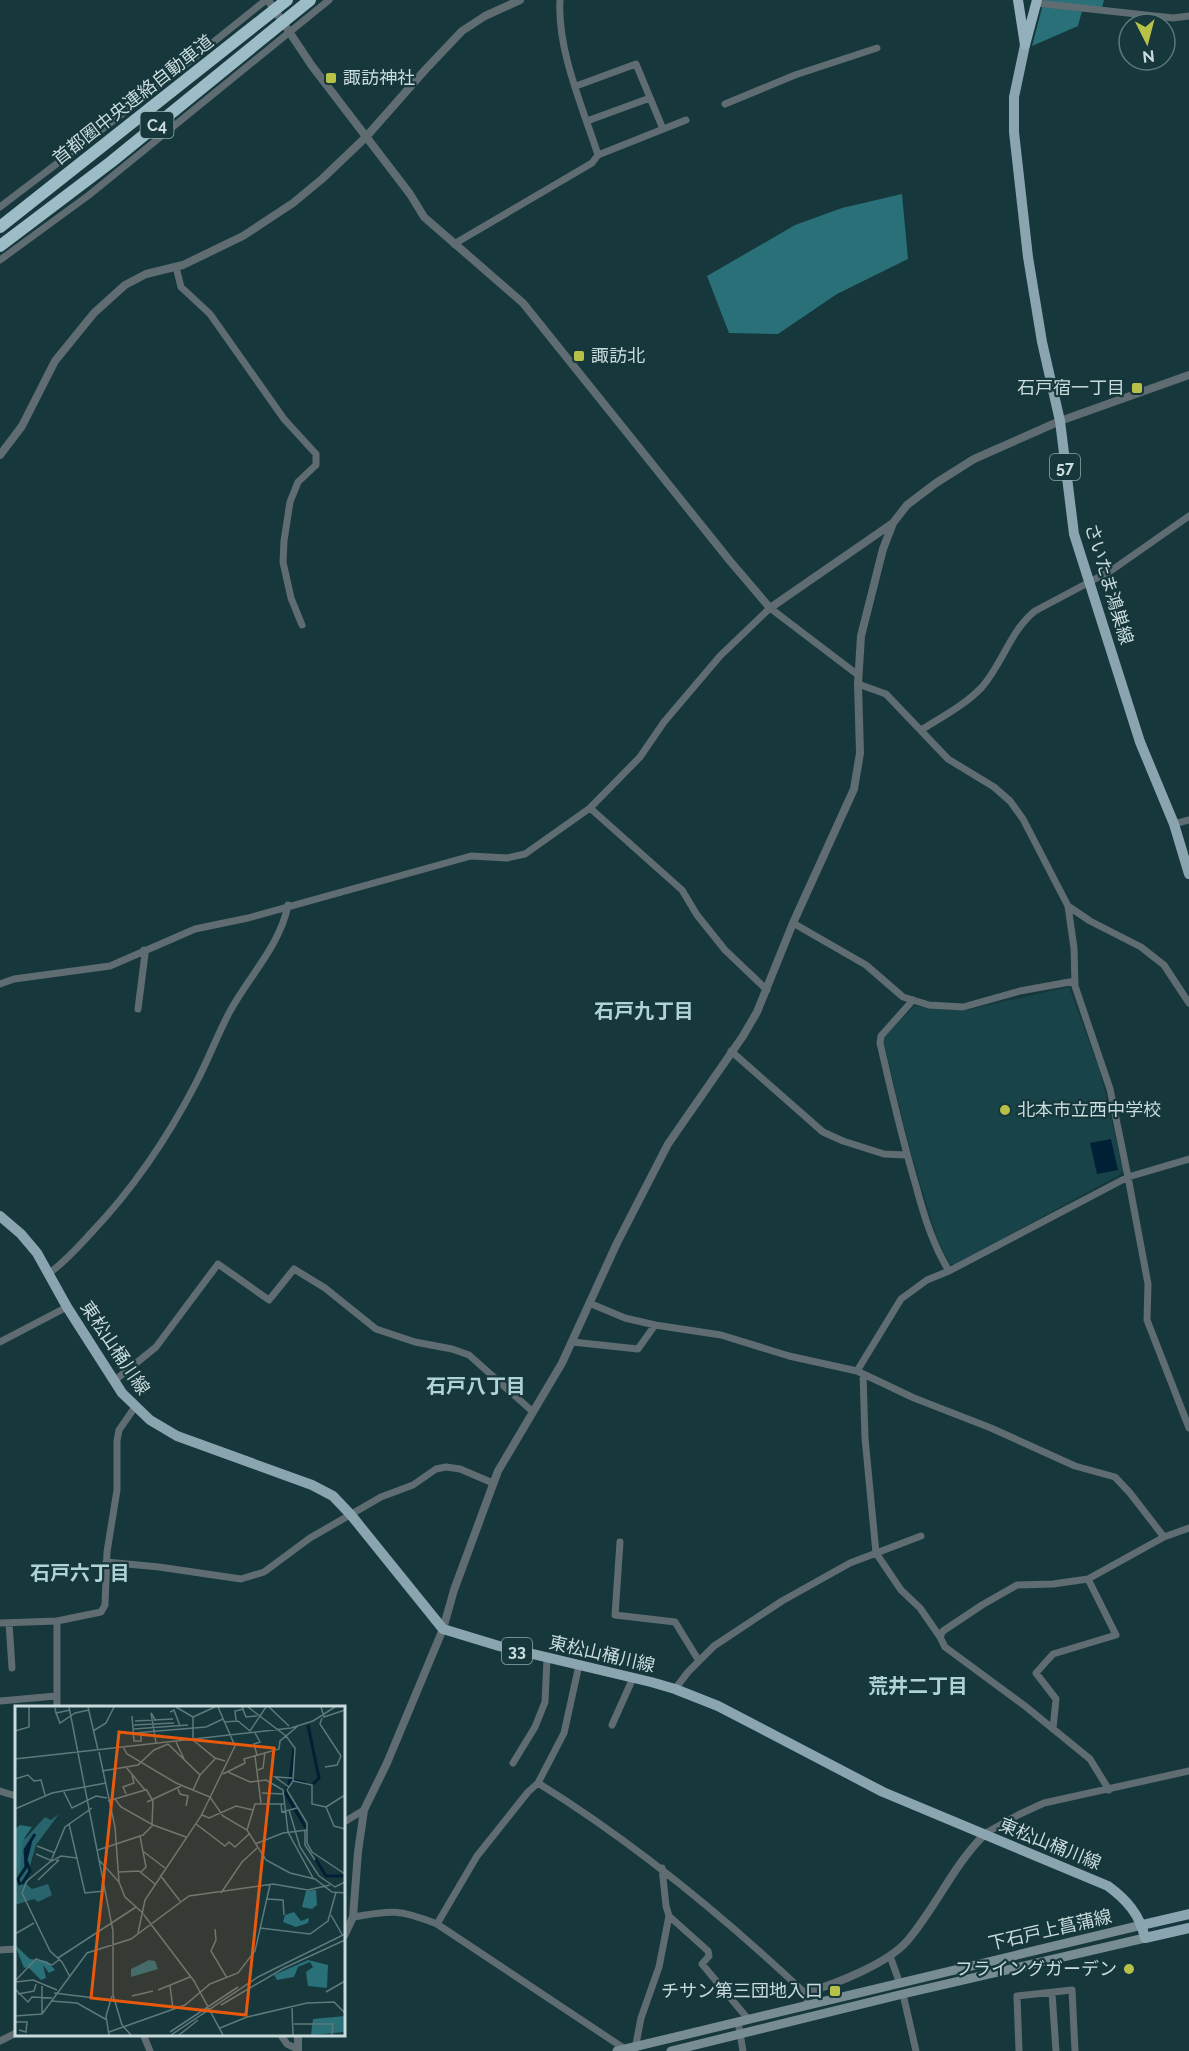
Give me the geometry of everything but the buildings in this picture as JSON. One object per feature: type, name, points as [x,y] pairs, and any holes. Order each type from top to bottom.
[{"type":"highway","name":"首都圏中央連絡自動車道","points":[[0,227],[286,0]]},
{"type":"highway","name":"首都圏中央連絡自動車道","points":[[0,246],[111,162],[310,0]]},
{"type":"highway","points":[[1018,0],[1025,45]]},
{"type":"highway","points":[[1025,45],[1037,2]]},
{"type":"main road","name":"さいたま鴻巣線","points":[[1025,45],[1014,97],[1014,132],[1029,268],[1042,342],[1060,421],[1074,534],[1140,742],[1174,824],[1189,874]]},
{"type":"main road","name":"東松山桶川線","points":[[0,1216],[21,1233],[37,1253],[67,1307],[114,1381],[135,1407],[150,1420],[177,1436],[312,1485],[333,1496],[443,1629],[547,1658],[675,1689],[718,1706],[883,1792],[1108,1886],[1125,1898],[1142,1925],[1145,1938]]},
{"type":"main road","points":[[1142,1925],[1189,1914]]},
{"type":"main road","name":"下石戸上菖蒲線","points":[[671,2051],[902,1989],[1024,1952],[1142,1925]]},
{"type":"main road","points":[[1145,1938],[1189,1928]]},
{"type":"main road","name":"下石戸上菖蒲線","points":[[621,2050],[635,2049],[808,2004],[902,1989],[1145,1938]]},
{"type":"street","points":[[0,207],[267,0],[312,66],[410,194],[424,217],[530,310],[770,608],[858,680],[886,694],[948,759],[994,787],[1010,801],[1023,819],[1068,906],[1074,948],[1075,981],[1110,1089],[1128,1177],[1148,1284],[1147,1320],[1186,1412],[1189,1428]]},
{"type":"street","points":[[0,260],[89,195],[329,0]]},
{"type":"street","points":[[0,455],[22,426],[55,361],[94,313],[125,285],[146,274],[176,267],[243,236],[293,203],[366,137],[462,31],[485,16],[520,0]]},
{"type":"street","points":[[560,0],[562,34],[598,155]]},
{"type":"street","points":[[1037,2],[1173,18],[1189,16]]},
{"type":"street","points":[[725,104],[795,75],[877,48]]},
{"type":"street","points":[[576,86],[636,64],[663,129]]},
{"type":"street","points":[[587,121],[650,98]]},
{"type":"street","points":[[454,244],[592,163],[598,155],[686,120]]},
{"type":"street","points":[[176,267],[181,288],[210,314],[284,419],[316,454],[316,465],[298,482],[290,502],[284,541],[283,562],[291,598],[302,625]]},
{"type":"street","points":[[345,1934],[353,1917],[364,1810],[387,1763],[443,1629],[453,1590],[498,1471],[562,1363],[617,1243],[668,1144],[743,1036],[767,990],[793,923],[854,789],[860,753],[858,680],[861,636],[883,549],[893,523],[907,505],[974,459],[1060,421],[1189,375]]},
{"type":"street","points":[[921,730],[969,699],[983,685],[1024,619],[1112,570],[1189,516]]},
{"type":"street","points":[[0,984],[14,979],[110,966],[195,929],[248,918],[288,905],[471,856],[507,858],[525,854],[590,808],[640,757],[664,722],[720,656],[770,608],[893,523]]},
{"type":"street","points":[[590,808],[682,890],[697,915],[725,950],[767,990]]},
{"type":"street","points":[[1174,824],[1189,820]]},
{"type":"street","points":[[48,1274],[63,1263],[107,1216],[151,1159],[196,1083],[229,1011],[257,970],[285,920],[288,905]]},
{"type":"street","points":[[1068,906],[1090,921],[1141,947],[1164,965],[1189,1003]]},
{"type":"street","points":[[793,923],[866,965],[903,997],[929,1005],[963,1007],[1020,991],[1075,981]]},
{"type":"street","points":[[138,1009],[144,950]]},
{"type":"street","points":[[913,1000],[880,1036],[880,1043],[906,1155],[937,1252],[949,1271]]},
{"type":"street","points":[[731,1051],[823,1132],[884,1154],[906,1155]]},
{"type":"street","points":[[1108,1790],[1090,1760],[945,1647],[920,1608],[901,1590],[876,1553],[860,1373],[901,1299],[927,1280],[949,1271],[1128,1177],[1189,1159]]},
{"type":"street","points":[[114,1381],[156,1347],[219,1264],[268,1300],[294,1269],[325,1288],[376,1329],[415,1342],[452,1349],[469,1355],[532,1411]]},
{"type":"street","points":[[589,1303],[625,1318],[721,1335],[789,1356],[860,1373],[1075,1466],[1115,1477],[1164,1537]]},
{"type":"street","points":[[0,1342],[67,1307]]},
{"type":"street","points":[[572,1342],[638,1349],[655,1325]]},
{"type":"street","points":[[0,1623],[57,1621],[101,1612],[105,1605],[106,1562],[117,1490],[117,1441],[119,1430],[135,1407]]},
{"type":"street","points":[[106,1562],[241,1579],[264,1572],[310,1538],[381,1497],[412,1485],[436,1469],[446,1467],[460,1469],[494,1483]]},
{"type":"street","points":[[940,1637],[943,1631],[1017,1585],[1053,1584],[1088,1579],[1164,1537],[1189,1528]]},
{"type":"street","points":[[675,1689],[714,1646],[782,1601],[850,1563],[921,1536]]},
{"type":"street","points":[[620,1542],[615,1615],[675,1622],[699,1661]]},
{"type":"street","points":[[1053,1730],[1056,1699],[1036,1673],[1053,1654],[1116,1635],[1088,1579]]},
{"type":"street","points":[[57,1621],[57,1706]]},
{"type":"street","points":[[9,1623],[12,1668]]},
{"type":"street","points":[[513,1763],[535,1727],[545,1702],[547,1658]]},
{"type":"street","points":[[437,1924],[477,1856],[528,1792],[538,1783],[564,1733],[579,1665]]},
{"type":"street","points":[[612,1725],[633,1678]]},
{"type":"street","points":[[0,1701],[19,1703],[56,1696]]},
{"type":"street","points":[[805,1993],[847,1978],[890,1956],[907,1942],[966,1852],[984,1834],[1044,1803],[1189,1772]]},
{"type":"street","points":[[538,1783],[589,1815],[662,1868],[751,1942],[805,1993],[808,2004]]},
{"type":"street","points":[[0,1791],[15,1796]]},
{"type":"street","points":[[345,1821],[364,1810]]},
{"type":"street","points":[[635,2049],[641,2018],[659,1967],[669,1916],[662,1868]]},
{"type":"street","points":[[353,1917],[394,1911],[411,1914],[437,1924],[542,1992],[621,2050]]},
{"type":"street","points":[[669,1916],[708,1951],[709,1956],[702,1964],[743,2020],[740,2032],[743,2051]]},
{"type":"street","points":[[0,1950],[15,1949]]},
{"type":"street","points":[[890,1956],[902,1989],[916,2051]]},
{"type":"street","points":[[1019,2051],[1017,1996],[1072,1990],[1075,2051]]},
{"type":"street","points":[[1052,1993],[1056,2051]]},
{"type":"street","points":[[0,2041],[15,2034]]},
{"type":"street","points":[[143,2036],[150,2051]]},
{"type":"street","points":[[281,2036],[287,2044],[298,2050]]},
{"type":"shaded area","points":[[1044,0],[1104,0],[1102,8],[1083,7],[1078,26],[1032,46]]},
{"type":"shaded area","points":[[902,194],[908,259],[837,294],[778,334],[729,333],[707,276],[795,225],[842,208]]},
{"type":"shaded area","name":"北本市立西中学校","points":[[1069,987],[1100,1071],[1123,1170],[1119,1175],[956,1264],[950,1264],[937,1238],[910,1150],[883,1039],[914,1006],[967,1010]]},
{"type":"shaded area","points":[[1111,1139],[1118,1170],[1097,1174],[1090,1143]]},
{"type":"place","name":"諏訪神社","points":[[331,78]]},
{"type":"place","name":"諏訪北","points":[[579,356]]},
{"type":"place","name":"石戸宿一丁目","points":[[1137,388]]},
{"type":"place","name":"北本市立西中学校","points":[[1005,1110]]},
{"type":"place","name":"フライングガーデン","points":[[1129,1969]]},
{"type":"place","name":"チサン第三団地入口","points":[[835,1991]]},
{"type":"district","name":"石戸九丁目","points":[[644,1011]]},
{"type":"district","name":"石戸八丁目","points":[[476,1386]]},
{"type":"district","name":"石戸六丁目","points":[[80,1573]]},
{"type":"district","name":"荒井二丁目","points":[[918,1686]]}]
